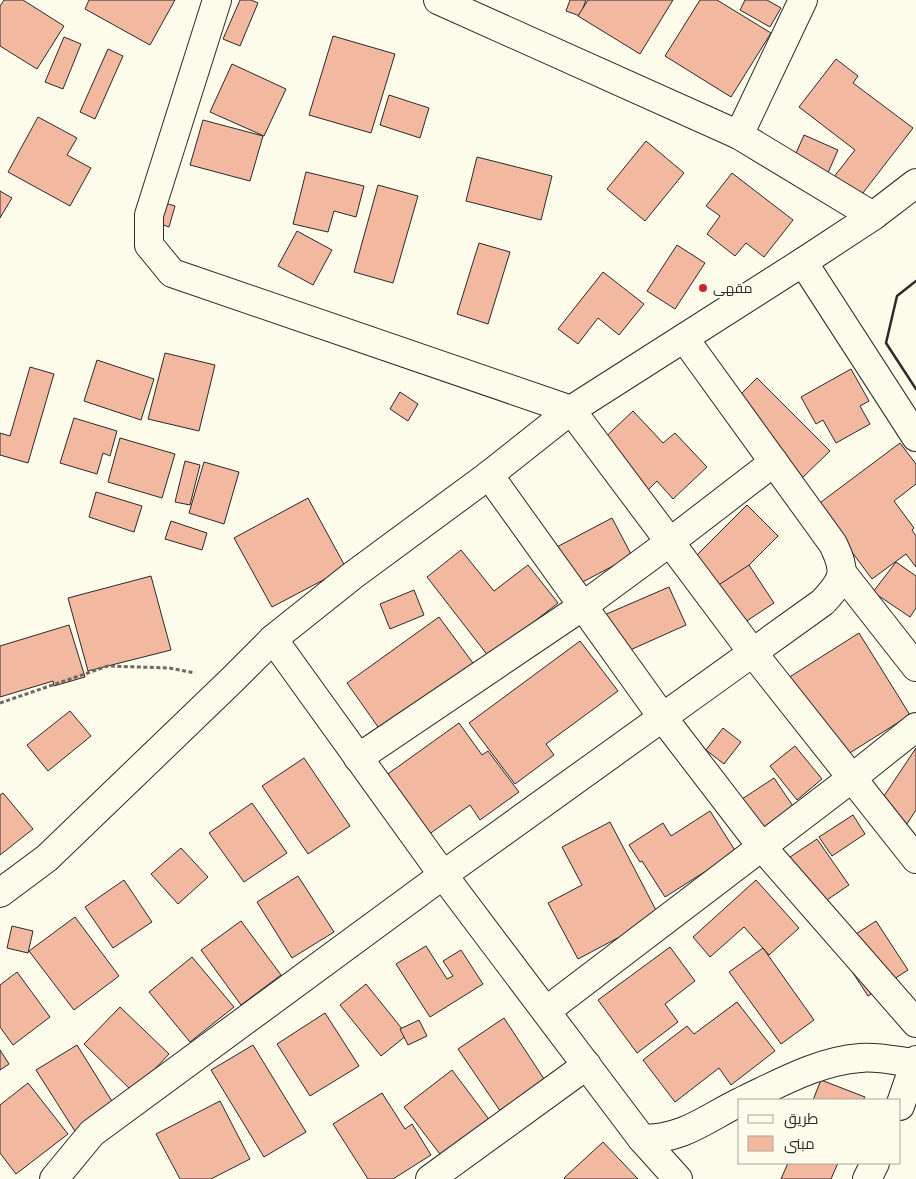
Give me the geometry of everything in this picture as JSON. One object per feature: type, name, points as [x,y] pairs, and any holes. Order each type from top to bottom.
[{"type":"street","points":[[217,0],[149,215],[149,245],[172,273],[571,410],[753,653],[916,859]]},
{"type":"street","points":[[438,0],[739,135],[873,216]]},
{"type":"street","points":[[739,135],[803,0]]},
{"type":"street","points":[[0,892],[47,858],[273,638],[352,576],[489,475],[571,410],[803,262],[873,216],[916,184]]},
{"type":"street","points":[[803,262],[916,438]]},
{"type":"street","points":[[684,338],[833,544],[840,559],[843,574],[916,667]]},
{"type":"street","points":[[358,758],[583,606],[774,462]]},
{"type":"street","points":[[489,475],[663,718],[762,847],[916,1023]]},
{"type":"street","points":[[54,1179],[92,1133],[443,875],[823,602],[835,589],[843,574]]},
{"type":"street","points":[[273,638],[443,875],[642,1140],[678,1179]]},
{"type":"street","points":[[546,1010],[762,847],[916,727]]},
{"type":"street","points":[[746,1099],[830,1062],[862,1058],[915,1062],[901,1103]]},
{"type":"street","points":[[430,1179],[587,1065]]},
{"type":"street","points":[[642,1140],[656,1139],[688,1131],[738,1103]]},
{"type":"street","points":[[867,1179],[874,1164]]},
{"type":"path","points":[[0,703],[108,666],[169,668],[232,680]]},
{"type":"building","points":[[4,0],[23,0],[64,26],[37,69],[0,46],[0,6]]},
{"type":"building","points":[[89,0],[175,0],[150,45],[85,9]]},
{"type":"building","points":[[240,0],[251,0],[258,3],[240,46],[223,39]]},
{"type":"building","points":[[570,0],[586,0],[580,16],[566,11]]},
{"type":"building","points":[[588,0],[673,0],[640,54],[578,16]]},
{"type":"building","points":[[700,0],[717,0],[771,33],[731,97],[665,56]]},
{"type":"building","points":[[745,0],[767,0],[781,8],[770,27],[740,10]]},
{"type":"building","points":[[333,36],[395,54],[371,133],[309,115]]},
{"type":"building","points":[[64,37],[81,44],[63,89],[45,82]]},
{"type":"building","points":[[108,49],[123,56],[95,119],[80,112]]},
{"type":"building","points":[[836,59],[858,76],[853,83],[913,128],[859,198],[833,178],[855,150],[799,107]]},
{"type":"building","points":[[232,64],[286,89],[264,136],[210,112]]},
{"type":"building","points":[[389,95],[429,108],[420,138],[380,125]]},
{"type":"building","points":[[38,117],[77,138],[67,155],[91,168],[70,206],[8,172]]},
{"type":"building","points":[[203,120],[263,136],[250,181],[190,165]]},
{"type":"building","points":[[804,135],[838,150],[827,175],[793,160]]},
{"type":"building","points":[[646,141],[684,173],[645,221],[607,189]]},
{"type":"building","points":[[477,157],[552,176],[541,220],[466,201]]},
{"type":"building","points":[[306,172],[364,186],[356,217],[334,211],[328,232],[293,224]]},
{"type":"building","points":[[732,173],[793,220],[764,257],[746,243],[735,256],[707,234],[720,216],[706,206]]},
{"type":"building","points":[[378,185],[418,196],[393,283],[354,272]]},
{"type":"building","points":[[0,191],[12,198],[0,218]]},
{"type":"building","points":[[165,203],[175,206],[169,227],[158,223]]},
{"type":"building","points":[[297,231],[332,250],[313,285],[278,266]]},
{"type":"building","points":[[479,243],[510,252],[488,324],[457,314]]},
{"type":"building","points":[[677,245],[705,263],[675,309],[647,291]]},
{"type":"building","points":[[603,272],[644,304],[619,335],[598,318],[578,344],[558,329]]},
{"type":"building","points":[[165,353],[215,365],[199,431],[148,419]]},
{"type":"building","points":[[97,360],[154,379],[141,420],[84,401]]},
{"type":"building","points":[[30,367],[54,374],[28,463],[0,455],[0,433],[10,436]]},
{"type":"building","points":[[851,369],[869,401],[860,406],[870,424],[836,443],[823,420],[816,424],[801,397]]},
{"type":"building","points":[[757,378],[830,451],[800,480],[728,407]]},
{"type":"building","points":[[400,392],[418,404],[408,421],[390,409]]},
{"type":"building","points":[[633,411],[663,443],[675,433],[707,467],[673,499],[657,481],[643,495],[596,446]]},
{"type":"building","points":[[74,418],[117,431],[110,456],[103,453],[97,474],[60,463]]},
{"type":"building","points":[[120,438],[175,454],[162,498],[108,482]]},
{"type":"building","points":[[900,443],[916,464],[916,484],[894,501],[914,528],[912,530],[916,536],[916,567],[906,554],[872,579],[817,505]]},
{"type":"building","points":[[185,461],[200,465],[190,505],[175,502]]},
{"type":"building","points":[[204,462],[239,472],[224,524],[189,513]]},
{"type":"building","points":[[96,492],[142,506],[134,532],[89,517]]},
{"type":"building","points":[[308,498],[346,568],[272,607],[234,538]]},
{"type":"building","points":[[747,505],[778,536],[721,593],[690,562]]},
{"type":"building","points":[[612,518],[632,556],[573,587],[553,549]]},
{"type":"building","points":[[171,521],[207,533],[202,550],[165,539]]},
{"type":"building","points":[[461,550],[494,591],[528,565],[558,603],[489,657],[427,577]]},
{"type":"building","points":[[896,562],[916,576],[916,608],[910,617],[873,592]]},
{"type":"building","points":[[749,565],[774,603],[733,630],[708,592]]},
{"type":"building","points":[[151,576],[171,650],[88,671],[68,598]]},
{"type":"building","points":[[669,587],[686,625],[619,655],[602,616]]},
{"type":"building","points":[[414,590],[424,615],[390,629],[380,604]]},
{"type":"building","points":[[439,617],[481,674],[388,741],[347,683]]},
{"type":"building","points":[[69,625],[85,677],[54,686],[53,681],[0,697],[0,646]]},
{"type":"building","points":[[859,633],[910,715],[837,761],[780,683]]},
{"type":"building","points":[[580,641],[618,691],[546,744],[554,755],[515,784],[469,723]]},
{"type":"building","points":[[70,711],[91,736],[48,771],[27,745]]},
{"type":"building","points":[[459,723],[482,755],[488,751],[519,792],[480,820],[470,805],[428,835],[385,776]]},
{"type":"building","points":[[723,728],[741,742],[724,764],[706,750]]},
{"type":"building","points":[[795,746],[822,779],[797,800],[770,766]]},
{"type":"building","points":[[916,748],[916,810],[901,833],[872,814]]},
{"type":"building","points":[[304,758],[350,826],[308,854],[262,786]]},
{"type":"building","points":[[774,778],[799,815],[761,840],[736,803]]},
{"type":"building","points":[[3,793],[33,829],[0,855],[0,795]]},
{"type":"building","points":[[252,803],[287,853],[244,882],[209,833]]},
{"type":"building","points":[[710,811],[736,852],[665,897],[642,861],[640,862],[629,845],[663,823],[671,836]]},
{"type":"building","points":[[853,815],[865,834],[832,856],[819,837]]},
{"type":"building","points":[[610,822],[659,916],[578,959],[548,903],[582,885],[562,847]]},
{"type":"building","points":[[817,839],[849,885],[812,910],[781,863]]},
{"type":"building","points":[[181,848],[208,877],[178,904],[151,874]]},
{"type":"building","points":[[298,876],[334,932],[292,958],[257,902]]},
{"type":"building","points":[[124,880],[152,922],[113,948],[85,907]]},
{"type":"building","points":[[756,880],[799,928],[769,955],[744,927],[710,957],[693,937]]},
{"type":"building","points":[[75,917],[119,976],[74,1010],[29,951]]},
{"type":"building","points":[[241,921],[281,975],[241,1005],[201,950]]},
{"type":"building","points":[[876,921],[908,970],[868,996],[836,947]]},
{"type":"building","points":[[12,926],[33,931],[28,953],[7,948]]},
{"type":"building","points":[[426,946],[447,979],[453,976],[443,961],[461,950],[483,984],[430,1017],[396,964]]},
{"type":"building","points":[[670,947],[695,981],[665,1004],[678,1022],[637,1053],[598,1000]]},
{"type":"building","points":[[763,948],[814,1020],[781,1044],[729,972]]},
{"type":"building","points":[[192,957],[234,1007],[190,1042],[149,992]]},
{"type":"building","points":[[17,972],[50,1017],[13,1045],[0,1027],[0,985]]},
{"type":"building","points":[[366,984],[407,1035],[381,1056],[340,1005]]},
{"type":"building","points":[[737,1002],[775,1051],[731,1085],[719,1068],[675,1102],[643,1060],[687,1026],[694,1034]]},
{"type":"building","points":[[120,1007],[169,1054],[133,1092],[84,1044]]},
{"type":"building","points":[[325,1013],[359,1066],[310,1096],[277,1044]]},
{"type":"building","points":[[504,1018],[550,1088],[505,1118],[458,1049]]},
{"type":"building","points":[[419,1020],[427,1036],[408,1045],[400,1029]]},
{"type":"building","points":[[77,1045],[118,1111],[78,1136],[36,1070]]},
{"type":"building","points":[[253,1045],[306,1132],[264,1157],[211,1070]]},
{"type":"building","points":[[0,1050],[9,1064],[0,1070]]},
{"type":"building","points":[[452,1070],[494,1126],[446,1162],[404,1107]]},
{"type":"building","points":[[821,1080],[865,1097],[864,1099],[813,1099]]},
{"type":"building","points":[[28,1083],[68,1134],[16,1174],[0,1153],[0,1105]]},
{"type":"building","points":[[382,1093],[405,1129],[412,1124],[431,1155],[393,1179],[368,1179],[333,1124]]},
{"type":"building","points":[[220,1101],[250,1159],[211,1179],[180,1179],[156,1134]]},
{"type":"building","points":[[603,1142],[638,1179],[564,1178]]},
{"type":"building","points":[[788,1164],[838,1164],[831,1179],[781,1179]]},
{"type":"wall","points":[[916,281],[897,296],[886,343],[916,389]]},
{"type":"place","name":"مقهى","points":[[703,288]]}]
